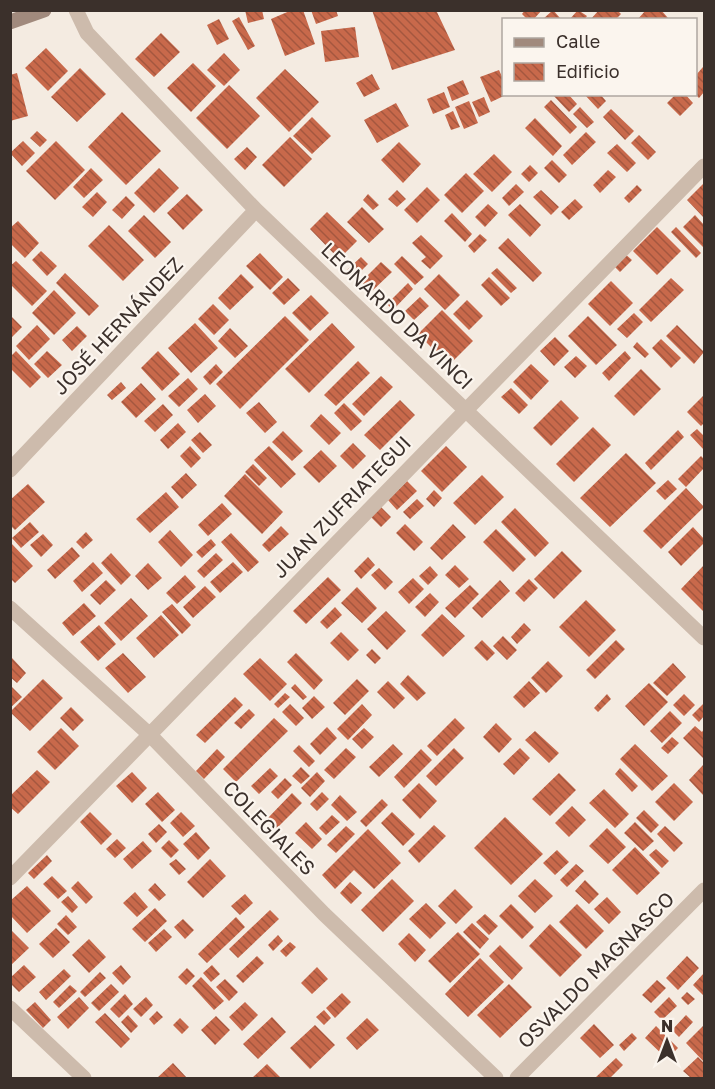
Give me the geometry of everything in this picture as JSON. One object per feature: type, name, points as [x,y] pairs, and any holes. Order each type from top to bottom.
[{"type":"main road","points":[[10,22],[44,10]]},
{"type":"street","name":"LEONARDO DA VINCI","points":[[76,10],[87,33],[256,210],[705,638]]},
{"type":"street","name":"JUAN ZUFRIATEGUI","points":[[10,878],[705,166]]},
{"type":"street","name":"JOSÉ HERNÁNDEZ","points":[[10,470],[256,210]]},
{"type":"street","name":"COLEGIALES","points":[[10,608],[149,734],[324,914],[496,1078]]},
{"type":"street","name":"OSVALDO MAGNASCO","points":[[517,1078],[705,891]]},
{"type":"street","points":[[10,1008],[84,1078]]},
{"type":"building","points":[[245,10],[262,10],[264,19],[248,23]]},
{"type":"building","points":[[292,10],[303,10],[315,44],[285,56],[271,19]]},
{"type":"building","points":[[311,10],[336,10],[338,16],[316,24]]},
{"type":"building","points":[[372,10],[436,10],[455,50],[392,70]]},
{"type":"building","points":[[525,10],[542,10],[535,18],[526,18],[522,14]]},
{"type":"building","points":[[553,10],[560,18],[544,18]]},
{"type":"building","points":[[578,10],[587,16],[586,18],[571,18]]},
{"type":"building","points":[[599,10],[617,10],[621,14],[617,18],[592,18]]},
{"type":"building","points":[[646,10],[661,10],[668,18],[639,18]]},
{"type":"building","points":[[239,17],[255,46],[248,50],[232,21]]},
{"type":"building","points":[[219,19],[229,39],[217,45],[207,25]]},
{"type":"building","points":[[355,27],[359,57],[325,62],[321,31]]},
{"type":"building","points":[[161,33],[180,52],[154,77],[135,59]]},
{"type":"building","points":[[46,48],[68,71],[48,91],[25,68]]},
{"type":"building","points":[[224,53],[240,70],[224,86],[207,70]]},
{"type":"building","points":[[193,63],[216,86],[191,112],[167,88]]},
{"type":"building","points":[[703,67],[704,92],[699,98],[697,96],[697,74]]},
{"type":"building","points":[[80,68],[106,94],[77,122],[51,97]]},
{"type":"building","points":[[285,69],[319,102],[289,132],[256,98]]},
{"type":"building","points":[[499,70],[504,96],[491,102],[480,77]]},
{"type":"building","points":[[17,73],[28,116],[10,121],[10,75]]},
{"type":"building","points":[[372,74],[380,89],[364,97],[356,83]]},
{"type":"building","points":[[463,80],[469,94],[452,101],[447,87]]},
{"type":"building","points":[[229,85],[260,116],[227,149],[196,118]]},
{"type":"building","points":[[444,92],[450,107],[433,114],[427,99]]},
{"type":"building","points":[[554,96],[570,96],[577,104],[569,112]]},
{"type":"building","points":[[586,96],[602,96],[606,101],[598,109]]},
{"type":"building","points":[[674,96],[687,96],[693,103],[680,116],[667,103]]},
{"type":"building","points":[[484,97],[490,112],[479,117],[472,102]]},
{"type":"building","points":[[551,100],[577,127],[570,134],[544,107]]},
{"type":"building","points":[[469,101],[478,123],[464,129],[455,107]]},
{"type":"building","points":[[396,103],[409,126],[377,143],[364,120]]},
{"type":"building","points":[[580,107],[594,122],[587,128],[573,114]]},
{"type":"building","points":[[611,109],[634,131],[625,140],[603,117]]},
{"type":"building","points":[[453,111],[460,127],[451,130],[445,115]]},
{"type":"building","points":[[122,112],[161,151],[126,185],[88,147]]},
{"type":"building","points":[[312,117],[331,136],[312,154],[293,136]]},
{"type":"building","points":[[535,118],[562,146],[553,156],[525,128]]},
{"type":"building","points":[[37,131],[47,140],[40,147],[30,138]]},
{"type":"building","points":[[586,132],[596,142],[572,165],[563,155]]},
{"type":"building","points":[[639,135],[656,152],[648,160],[631,143]]},
{"type":"building","points":[[290,137],[312,159],[284,187],[262,165]]},
{"type":"building","points":[[23,141],[35,153],[22,166],[10,153]]},
{"type":"building","points":[[56,141],[85,170],[55,200],[26,171]]},
{"type":"building","points":[[399,142],[421,164],[403,183],[381,160]]},
{"type":"building","points":[[617,144],[636,163],[627,172],[607,153]]},
{"type":"building","points":[[247,147],[257,157],[245,170],[234,159]]},
{"type":"building","points":[[494,154],[512,172],[492,192],[473,174]]},
{"type":"building","points":[[552,160],[567,175],[559,183],[544,168]]},
{"type":"building","points":[[530,165],[538,173],[529,182],[521,174]]},
{"type":"building","points":[[91,168],[103,180],[84,198],[73,187]]},
{"type":"building","points":[[159,168],[179,188],[154,213],[134,193]]},
{"type":"building","points":[[608,170],[616,177],[600,193],[593,185]]},
{"type":"building","points":[[466,173],[484,191],[462,213],[444,195]]},
{"type":"building","points":[[704,183],[704,218],[687,200]]},
{"type":"building","points":[[516,184],[524,192],[509,206],[502,198]]},
{"type":"building","points":[[637,185],[642,190],[629,203],[624,198]]},
{"type":"building","points":[[427,187],[440,200],[417,223],[404,210]]},
{"type":"building","points":[[397,190],[406,199],[397,207],[388,199]]},
{"type":"building","points":[[541,190],[559,207],[551,215],[533,197]]},
{"type":"building","points":[[97,192],[107,202],[93,217],[82,207]]},
{"type":"building","points":[[187,194],[203,210],[183,230],[167,213]]},
{"type":"building","points":[[368,194],[379,205],[373,210],[363,200]]},
{"type":"building","points":[[126,196],[135,205],[122,219],[112,210]]},
{"type":"building","points":[[575,199],[583,207],[569,220],[561,212]]},
{"type":"building","points":[[488,204],[498,213],[485,227],[475,217]]},
{"type":"building","points":[[520,204],[541,225],[530,237],[508,215]]},
{"type":"building","points":[[362,207],[384,229],[369,243],[347,222]]},
{"type":"building","points":[[327,212],[357,241],[339,259],[310,229]]},
{"type":"building","points":[[452,213],[472,234],[465,242],[444,221]]},
{"type":"building","points":[[144,215],[171,242],[155,258],[128,231]]},
{"type":"building","points":[[695,215],[704,225],[704,248],[683,227]]},
{"type":"building","points":[[18,221],[39,243],[25,258],[10,243],[10,228]]},
{"type":"building","points":[[109,225],[144,260],[123,281],[88,246]]},
{"type":"building","points":[[657,227],[681,251],[657,275],[633,251]]},
{"type":"building","points":[[676,227],[701,253],[696,258],[671,232]]},
{"type":"building","points":[[480,234],[487,240],[474,253],[468,246]]},
{"type":"building","points":[[421,235],[443,256],[430,269],[421,261],[426,257],[412,243]]},
{"type":"building","points":[[508,238],[542,273],[533,282],[498,248]]},
{"type":"building","points":[[41,251],[57,266],[47,276],[32,260]]},
{"type":"building","points":[[260,253],[283,277],[270,290],[246,266]]},
{"type":"building","points":[[624,253],[632,260],[620,272],[613,265]]},
{"type":"building","points":[[402,256],[424,277],[415,285],[394,264]]},
{"type":"building","points":[[361,257],[368,264],[355,277],[347,270]]},
{"type":"building","points":[[16,261],[47,291],[32,306],[10,284],[10,266]]},
{"type":"building","points":[[381,262],[392,272],[371,292],[361,282]]},
{"type":"building","points":[[497,268],[517,288],[511,293],[491,273]]},
{"type":"building","points":[[65,273],[99,306],[89,316],[56,283]]},
{"type":"building","points":[[241,274],[254,287],[230,310],[218,298]]},
{"type":"building","points":[[439,274],[460,295],[445,310],[424,289]]},
{"type":"building","points":[[489,277],[510,298],[501,306],[481,285]]},
{"type":"building","points":[[288,278],[300,290],[284,305],[272,293]]},
{"type":"building","points":[[671,278],[684,290],[651,322],[639,310]]},
{"type":"building","points":[[611,281],[633,303],[610,326],[588,304]]},
{"type":"building","points":[[408,283],[413,289],[393,310],[387,304]]},
{"type":"building","points":[[54,290],[76,313],[54,335],[32,313]]},
{"type":"building","points":[[311,295],[329,313],[310,331],[292,313]]},
{"type":"building","points":[[420,297],[429,306],[414,320],[405,311]]},
{"type":"building","points":[[467,300],[483,316],[469,330],[453,314]]},
{"type":"building","points":[[213,304],[229,320],[214,335],[198,319]]},
{"type":"building","points":[[442,310],[473,341],[449,365],[418,334]]},
{"type":"building","points":[[634,313],[643,322],[627,338],[617,329]]},
{"type":"building","points":[[10,315],[22,327],[10,339]]},
{"type":"building","points":[[285,316],[309,340],[240,409],[216,384]]},
{"type":"building","points":[[588,316],[617,345],[596,365],[568,336]]},
{"type":"building","points":[[195,323],[218,348],[191,373],[168,348]]},
{"type":"building","points":[[332,323],[355,347],[309,393],[285,369]]},
{"type":"building","points":[[37,325],[50,339],[29,360],[16,346]]},
{"type":"building","points":[[677,325],[704,352],[694,364],[666,336]]},
{"type":"building","points":[[77,326],[87,336],[72,351],[62,340]]},
{"type":"building","points":[[230,328],[248,346],[235,358],[218,341]]},
{"type":"building","points":[[555,337],[569,351],[554,366],[540,351]]},
{"type":"building","points":[[661,339],[681,358],[671,368],[652,348]]},
{"type":"building","points":[[637,342],[649,354],[645,358],[633,347]]},
{"type":"building","points":[[16,351],[41,377],[30,388],[10,368],[10,357]]},
{"type":"building","points":[[47,351],[62,365],[48,378],[34,364]]},
{"type":"building","points":[[158,351],[180,374],[162,391],[141,368]]},
{"type":"building","points":[[625,351],[631,358],[609,381],[602,373]]},
{"type":"building","points":[[576,356],[587,366],[575,378],[564,367]]},
{"type":"building","points":[[358,361],[370,373],[336,406],[324,395]]},
{"type":"building","points":[[216,364],[223,372],[210,385],[203,377]]},
{"type":"building","points":[[531,364],[549,381],[531,400],[513,382]]},
{"type":"building","points":[[641,369],[661,389],[634,416],[614,396]]},
{"type":"building","points":[[381,376],[393,387],[364,416],[352,404]]},
{"type":"building","points":[[188,378],[198,389],[179,407],[168,396]]},
{"type":"building","points":[[121,382],[126,388],[112,400],[107,395]]},
{"type":"building","points":[[141,383],[156,399],[136,418],[121,402]]},
{"type":"building","points":[[511,388],[528,405],[519,414],[501,397]]},
{"type":"building","points":[[205,394],[216,406],[198,423],[187,410]]},
{"type":"building","points":[[704,395],[704,423],[701,426],[687,412]]},
{"type":"building","points":[[400,400],[415,415],[380,450],[364,435]]},
{"type":"building","points":[[561,400],[579,418],[551,446],[533,428]]},
{"type":"building","points":[[259,402],[277,422],[265,433],[246,413]]},
{"type":"building","points":[[344,403],[362,421],[351,431],[334,413]]},
{"type":"building","points":[[163,404],[173,415],[155,432],[144,421]]},
{"type":"building","points":[[321,414],[341,433],[329,445],[310,426]]},
{"type":"building","points":[[178,423],[186,432],[168,449],[160,440]]},
{"type":"building","points":[[593,427],[611,445],[574,482],[556,464]]},
{"type":"building","points":[[697,429],[704,436],[704,450],[690,435]]},
{"type":"building","points":[[678,430],[684,437],[651,470],[645,463]]},
{"type":"building","points":[[283,431],[303,451],[292,461],[272,442]]},
{"type":"building","points":[[200,432],[212,445],[203,453],[191,440]]},
{"type":"building","points":[[353,443],[366,456],[353,469],[340,456]]},
{"type":"building","points":[[190,446],[201,458],[191,468],[180,456]]},
{"type":"building","points":[[269,446],[296,474],[281,488],[254,460]]},
{"type":"building","points":[[446,446],[467,467],[442,492],[421,471]]},
{"type":"building","points":[[321,450],[337,466],[319,483],[303,467]]},
{"type":"building","points":[[626,453],[656,483],[610,527],[580,498]]},
{"type":"building","points":[[701,456],[704,459],[704,468],[686,487],[678,479]]},
{"type":"building","points":[[253,464],[267,478],[259,486],[245,472]]},
{"type":"building","points":[[186,473],[197,485],[182,499],[171,487]]},
{"type":"building","points":[[245,474],[283,512],[262,534],[224,496]]},
{"type":"building","points":[[482,475],[504,497],[475,525],[453,503]]},
{"type":"building","points":[[668,480],[677,489],[665,500],[656,491]]},
{"type":"building","points":[[407,481],[417,491],[397,510],[388,500]]},
{"type":"building","points":[[28,484],[45,502],[15,530],[10,525],[10,500]]},
{"type":"building","points":[[686,488],[704,507],[661,549],[643,531]]},
{"type":"building","points":[[434,490],[442,498],[434,507],[426,499]]},
{"type":"building","points":[[166,492],[179,507],[150,533],[136,519]]},
{"type":"building","points":[[417,499],[424,506],[410,519],[403,512]]},
{"type":"building","points":[[222,503],[232,514],[208,536],[198,525]]},
{"type":"building","points":[[381,507],[391,517],[381,527],[371,517]]},
{"type":"building","points":[[515,508],[549,543],[535,557],[501,522]]},
{"type":"building","points":[[30,522],[39,532],[21,548],[12,538]]},
{"type":"building","points":[[405,524],[423,542],[414,551],[396,533]]},
{"type":"building","points":[[453,524],[466,537],[442,560],[430,548]]},
{"type":"building","points":[[281,526],[289,534],[269,552],[262,545]]},
{"type":"building","points":[[693,527],[704,539],[704,543],[681,566],[668,552]]},
{"type":"building","points":[[496,529],[526,559],[513,572],[483,542]]},
{"type":"building","points":[[170,530],[193,555],[181,567],[158,542]]},
{"type":"building","points":[[86,532],[93,540],[83,549],[76,542]]},
{"type":"building","points":[[231,533],[259,562],[248,572],[221,542]]},
{"type":"building","points":[[43,534],[53,545],[41,557],[30,545]]},
{"type":"building","points":[[211,539],[216,545],[202,558],[196,552]]},
{"type":"building","points":[[10,542],[33,566],[15,583],[10,578]]},
{"type":"building","points":[[72,547],[80,556],[55,579],[47,570]]},
{"type":"building","points":[[562,551],[582,571],[554,599],[534,579]]},
{"type":"building","points":[[111,553],[131,575],[121,585],[101,563]]},
{"type":"building","points":[[216,553],[223,560],[204,578],[197,571]]},
{"type":"building","points":[[368,557],[375,565],[361,579],[354,571]]},
{"type":"building","points":[[93,562],[103,573],[82,592],[73,581]]},
{"type":"building","points":[[233,562],[243,572],[220,593],[210,582]]},
{"type":"building","points":[[148,563],[162,578],[148,590],[135,576]]},
{"type":"building","points":[[455,565],[469,579],[459,588],[445,575]]},
{"type":"building","points":[[704,565],[704,610],[703,611],[681,589]]},
{"type":"building","points":[[430,566],[438,575],[428,585],[419,576]]},
{"type":"building","points":[[379,568],[393,582],[385,590],[371,575]]},
{"type":"building","points":[[185,575],[196,587],[177,604],[166,593]]},
{"type":"building","points":[[328,577],[341,590],[306,624],[293,611]]},
{"type":"building","points":[[413,578],[424,589],[409,604],[398,592]]},
{"type":"building","points":[[529,579],[538,588],[524,602],[515,593]]},
{"type":"building","points":[[106,580],[116,590],[100,605],[90,595]]},
{"type":"building","points":[[500,580],[510,591],[482,618],[472,608]]},
{"type":"building","points":[[470,585],[479,594],[455,618],[445,608]]},
{"type":"building","points":[[205,586],[216,597],[193,618],[183,607]]},
{"type":"building","points":[[357,587],[377,608],[362,623],[341,603]]},
{"type":"building","points":[[430,593],[439,602],[425,617],[415,607]]},
{"type":"building","points":[[131,598],[148,616],[121,641],[104,623]]},
{"type":"building","points":[[586,600],[616,630],[589,657],[559,627]]},
{"type":"building","points":[[84,603],[96,616],[73,636],[62,623]]},
{"type":"building","points":[[172,604],[191,625],[182,634],[162,612]]},
{"type":"building","points":[[335,607],[342,615],[327,629],[320,622]]},
{"type":"building","points":[[386,611],[406,631],[387,650],[367,629]]},
{"type":"building","points":[[442,614],[465,636],[443,657],[421,635]]},
{"type":"building","points":[[161,615],[179,635],[154,658],[136,638]]},
{"type":"building","points":[[524,623],[531,630],[517,644],[511,637]]},
{"type":"building","points":[[99,625],[116,644],[98,661],[80,642]]},
{"type":"building","points":[[341,632],[359,650],[348,661],[330,643]]},
{"type":"building","points":[[503,636],[517,650],[507,660],[493,646]]},
{"type":"building","points":[[482,640],[495,653],[487,661],[474,648]]},
{"type":"building","points":[[616,640],[625,649],[595,679],[586,670]]},
{"type":"building","points":[[372,649],[381,658],[375,664],[366,655]]},
{"type":"building","points":[[123,653],[146,677],[128,693],[105,668]]},
{"type":"building","points":[[296,653],[323,680],[314,690],[287,662]]},
{"type":"building","points":[[12,658],[26,673],[17,683],[10,677]]},
{"type":"building","points":[[260,658],[287,684],[270,701],[243,674]]},
{"type":"building","points":[[548,661],[563,676],[546,693],[531,678]]},
{"type":"building","points":[[673,663],[686,677],[667,696],[653,683]]},
{"type":"building","points":[[408,675],[426,693],[417,701],[400,684]]},
{"type":"building","points":[[43,679],[63,698],[30,731],[10,712]]},
{"type":"building","points":[[357,679],[369,691],[345,715],[333,703]]},
{"type":"building","points":[[388,681],[405,698],[394,709],[377,692]]},
{"type":"building","points":[[529,681],[540,693],[524,708],[513,697]]},
{"type":"building","points":[[649,683],[668,702],[644,726],[625,706]]},
{"type":"building","points":[[295,684],[307,697],[303,700],[291,688]]},
{"type":"building","points":[[10,685],[22,697],[10,708]]},
{"type":"building","points":[[285,693],[290,697],[278,708],[274,704]]},
{"type":"building","points":[[607,694],[611,699],[598,712],[594,708]]},
{"type":"building","points":[[684,694],[695,705],[684,716],[673,705]]},
{"type":"building","points":[[314,696],[325,707],[312,719],[302,708]]},
{"type":"building","points":[[235,697],[243,705],[205,743],[196,735]]},
{"type":"building","points":[[704,703],[704,716],[699,722],[692,715]]},
{"type":"building","points":[[290,704],[304,718],[296,726],[282,712]]},
{"type":"building","points":[[362,704],[372,715],[348,740],[337,729]]},
{"type":"building","points":[[71,707],[84,720],[73,731],[60,718]]},
{"type":"building","points":[[249,709],[255,715],[241,729],[234,723]]},
{"type":"building","points":[[670,711],[682,723],[662,743],[650,731]]},
{"type":"building","points":[[274,718],[288,731],[236,782],[223,769]]},
{"type":"building","points":[[455,718],[465,728],[437,756],[427,746]]},
{"type":"building","points":[[496,723],[512,739],[499,753],[483,737]]},
{"type":"building","points":[[695,726],[702,732],[704,729],[703,758],[683,738]]},
{"type":"building","points":[[327,727],[337,738],[320,755],[310,744]]},
{"type":"building","points":[[61,728],[79,746],[55,770],[37,752]]},
{"type":"building","points":[[364,728],[374,737],[362,749],[352,739]]},
{"type":"building","points":[[535,731],[559,753],[549,763],[525,740]]},
{"type":"building","points":[[672,737],[679,743],[668,754],[661,748]]},
{"type":"building","points":[[393,744],[403,754],[379,777],[369,767]]},
{"type":"building","points":[[635,744],[668,776],[652,791],[620,759]]},
{"type":"building","points":[[299,745],[315,761],[309,767],[293,751]]},
{"type":"building","points":[[346,748],[356,757],[334,779],[324,770]]},
{"type":"building","points":[[454,748],[464,758],[436,786],[426,776]]},
{"type":"building","points":[[520,748],[530,758],[514,775],[503,764]]},
{"type":"building","points":[[217,749],[225,757],[204,779],[196,771]]},
{"type":"building","points":[[421,749],[432,760],[404,788],[394,777]]},
{"type":"building","points":[[704,764],[704,796],[689,780]]},
{"type":"building","points":[[301,767],[310,776],[301,784],[292,776]]},
{"type":"building","points":[[270,768],[278,776],[259,794],[251,786]]},
{"type":"building","points":[[620,768],[638,786],[632,792],[615,774]]},
{"type":"building","points":[[37,770],[50,782],[18,814],[10,807],[10,796]]},
{"type":"building","points":[[132,772],[147,788],[132,803],[116,786]]},
{"type":"building","points":[[317,772],[325,781],[310,797],[301,788]]},
{"type":"building","points":[[559,773],[576,790],[550,816],[532,799]]},
{"type":"building","points":[[285,778],[292,785],[278,799],[271,792]]},
{"type":"building","points":[[419,783],[437,801],[420,819],[402,800]]},
{"type":"building","points":[[674,783],[693,802],[674,821],[655,802]]},
{"type":"building","points":[[604,789],[629,814],[615,828],[589,803]]},
{"type":"building","points":[[158,792],[175,810],[162,822],[145,804]]},
{"type":"building","points":[[322,792],[329,799],[317,811],[310,804]]},
{"type":"building","points":[[292,793],[302,803],[277,828],[267,819]]},
{"type":"building","points":[[340,795],[357,812],[347,821],[331,805]]},
{"type":"building","points":[[382,799],[388,805],[366,827],[360,821]]},
{"type":"building","points":[[572,806],[586,820],[569,837],[555,823]]},
{"type":"building","points":[[644,810],[659,825],[651,833],[636,818]]},
{"type":"building","points":[[90,812],[112,834],[101,845],[80,822]]},
{"type":"building","points":[[181,812],[195,826],[183,837],[170,823]]},
{"type":"building","points":[[392,812],[415,834],[403,846],[381,823]]},
{"type":"building","points":[[332,815],[340,822],[326,835],[319,828]]},
{"type":"building","points":[[505,817],[543,854],[511,885],[474,848]]},
{"type":"building","points":[[306,822],[322,839],[312,849],[295,833]]},
{"type":"building","points":[[635,822],[654,841],[643,851],[624,833]]},
{"type":"building","points":[[159,824],[167,832],[156,843],[148,834]]},
{"type":"building","points":[[434,825],[446,836],[419,863],[408,851]]},
{"type":"building","points":[[346,826],[355,834],[336,853],[327,845]]},
{"type":"building","points":[[665,826],[683,843],[674,852],[657,834]]},
{"type":"building","points":[[607,828],[626,847],[608,864],[589,846]]},
{"type":"building","points":[[368,829],[401,863],[374,889],[354,870],[335,889],[322,875]]},
{"type":"building","points":[[196,832],[210,848],[198,860],[183,844]]},
{"type":"building","points":[[117,839],[126,848],[115,858],[106,849]]},
{"type":"building","points":[[169,840],[179,850],[171,858],[161,848]]},
{"type":"building","points":[[143,841],[152,851],[132,869],[123,859]]},
{"type":"building","points":[[635,847],[660,873],[637,895],[612,870]]},
{"type":"building","points":[[656,849],[669,861],[662,868],[649,855]]},
{"type":"building","points":[[557,850],[569,862],[555,875],[543,863]]},
{"type":"building","points":[[47,855],[52,861],[34,879],[28,873]]},
{"type":"building","points":[[176,859],[186,869],[179,875],[169,864]]},
{"type":"building","points":[[210,859],[226,876],[203,898],[187,882]]},
{"type":"building","points":[[576,864],[584,871],[567,887],[560,880]]},
{"type":"building","points":[[52,876],[67,891],[58,899],[43,884]]},
{"type":"building","points":[[392,879],[414,901],[383,932],[361,910]]},
{"type":"building","points":[[535,879],[553,896],[535,913],[518,896]]},
{"type":"building","points":[[585,880],[599,894],[589,904],[575,891]]},
{"type":"building","points":[[78,881],[93,897],[86,904],[71,888]]},
{"type":"building","points":[[350,882],[362,893],[351,904],[340,893]]},
{"type":"building","points":[[155,883],[166,895],[159,901],[148,890]]},
{"type":"building","points":[[27,886],[51,911],[27,933],[10,915],[10,901]]},
{"type":"building","points":[[455,889],[473,907],[456,924],[438,906]]},
{"type":"building","points":[[135,892],[148,907],[137,917],[123,903]]},
{"type":"building","points":[[245,894],[253,903],[240,915],[231,906]]},
{"type":"building","points":[[68,896],[78,907],[72,913],[61,902]]},
{"type":"building","points":[[607,897],[621,912],[609,924],[594,909]]},
{"type":"building","points":[[426,903],[446,923],[430,939],[409,919]]},
{"type":"building","points":[[511,904],[534,927],[522,939],[499,916]]},
{"type":"building","points":[[577,904],[604,931],[586,949],[559,922]]},
{"type":"building","points":[[155,908],[167,921],[145,942],[132,929]]},
{"type":"building","points":[[270,910],[279,919],[238,958],[229,949]]},
{"type":"building","points":[[485,914],[498,926],[489,935],[476,922]]},
{"type":"building","points":[[66,915],[77,927],[68,935],[57,924]]},
{"type":"building","points":[[236,917],[245,927],[207,963],[198,954]]},
{"type":"building","points":[[183,919],[194,930],[185,939],[174,927]]},
{"type":"building","points":[[472,923],[489,939],[480,949],[463,932]]},
{"type":"building","points":[[550,924],[582,955],[560,977],[529,946]]},
{"type":"building","points":[[56,928],[70,942],[53,958],[39,944]]},
{"type":"building","points":[[10,929],[29,948],[10,966]]},
{"type":"building","points":[[164,929],[172,937],[156,952],[148,943]]},
{"type":"building","points":[[458,932],[480,954],[450,983],[428,961]]},
{"type":"building","points":[[409,933],[426,950],[415,962],[398,944]]},
{"type":"building","points":[[278,935],[283,941],[273,951],[268,945]]},
{"type":"building","points":[[89,939],[106,957],[89,973],[72,955]]},
{"type":"building","points":[[290,942],[296,947],[286,957],[280,951]]},
{"type":"building","points":[[500,945],[523,968],[512,980],[489,956]]},
{"type":"building","points":[[257,956],[264,963],[243,983],[236,976]]},
{"type":"building","points":[[687,956],[699,968],[678,990],[666,978]]},
{"type":"building","points":[[480,958],[504,982],[468,1017],[445,994]]},
{"type":"building","points":[[24,965],[36,977],[19,992],[10,983],[10,978]]},
{"type":"building","points":[[121,965],[131,977],[123,985],[112,973]]},
{"type":"building","points":[[212,965],[220,974],[211,982],[203,973]]},
{"type":"building","points":[[317,967],[328,979],[312,994],[301,983]]},
{"type":"building","points":[[187,968],[195,976],[186,985],[178,977]]},
{"type":"building","points":[[64,969],[71,976],[46,1000],[39,992]]},
{"type":"building","points":[[100,972],[106,978],[85,997],[80,992]]},
{"type":"building","points":[[704,973],[704,996],[693,985]]},
{"type":"building","points":[[201,977],[224,1001],[214,1010],[192,986]]},
{"type":"building","points":[[225,979],[238,992],[229,1001],[216,987]]},
{"type":"building","points":[[657,980],[666,988],[651,1003],[642,995]]},
{"type":"building","points":[[111,984],[119,992],[99,1011],[91,1003]]},
{"type":"building","points":[[509,984],[532,1007],[500,1038],[477,1015]]},
{"type":"building","points":[[70,985],[77,991],[59,1008],[53,1002]]},
{"type":"building","points":[[687,992],[695,999],[688,1005],[681,998]]},
{"type":"building","points":[[342,993],[351,1002],[335,1018],[326,1008]]},
{"type":"building","points":[[125,994],[133,1004],[119,1018],[110,1009]]},
{"type":"building","points":[[79,997],[89,1008],[68,1029],[57,1017]]},
{"type":"building","points":[[146,997],[153,1005],[141,1017],[133,1009]]},
{"type":"building","points":[[669,997],[677,1006],[662,1020],[654,1012]]},
{"type":"building","points":[[35,1002],[51,1020],[43,1028],[26,1010]]},
{"type":"building","points":[[245,1002],[258,1015],[242,1031],[229,1017]]},
{"type":"building","points":[[324,1010],[331,1018],[324,1025],[316,1017]]},
{"type":"building","points":[[157,1011],[163,1017],[154,1025],[149,1019]]},
{"type":"building","points":[[105,1013],[130,1039],[121,1048],[95,1022]]},
{"type":"building","points":[[128,1015],[138,1026],[131,1033],[121,1022]]},
{"type":"building","points":[[686,1015],[693,1022],[679,1037],[672,1030]]},
{"type":"building","points":[[216,1016],[230,1030],[215,1045],[201,1030]]},
{"type":"building","points":[[272,1017],[286,1032],[258,1059],[243,1044]]},
{"type":"building","points":[[180,1018],[189,1027],[182,1034],[173,1025]]},
{"type":"building","points":[[367,1018],[379,1030],[357,1050],[346,1038]]},
{"type":"building","points":[[594,1024],[614,1045],[600,1058],[580,1038]]},
{"type":"building","points":[[315,1025],[335,1045],[310,1069],[290,1048]]},
{"type":"building","points":[[704,1025],[704,1062],[686,1043]]},
{"type":"building","points":[[656,1026],[678,1048],[667,1059],[645,1038]]},
{"type":"building","points":[[632,1033],[637,1038],[624,1051],[619,1045]]},
{"type":"building","points":[[698,1057],[704,1063],[704,1078],[691,1078],[683,1071]]},
{"type":"building","points":[[616,1058],[623,1065],[610,1078],[595,1078]]},
{"type":"building","points":[[173,1063],[187,1078],[157,1078]]},
{"type":"building","points":[[267,1064],[281,1078],[252,1078]]}]
